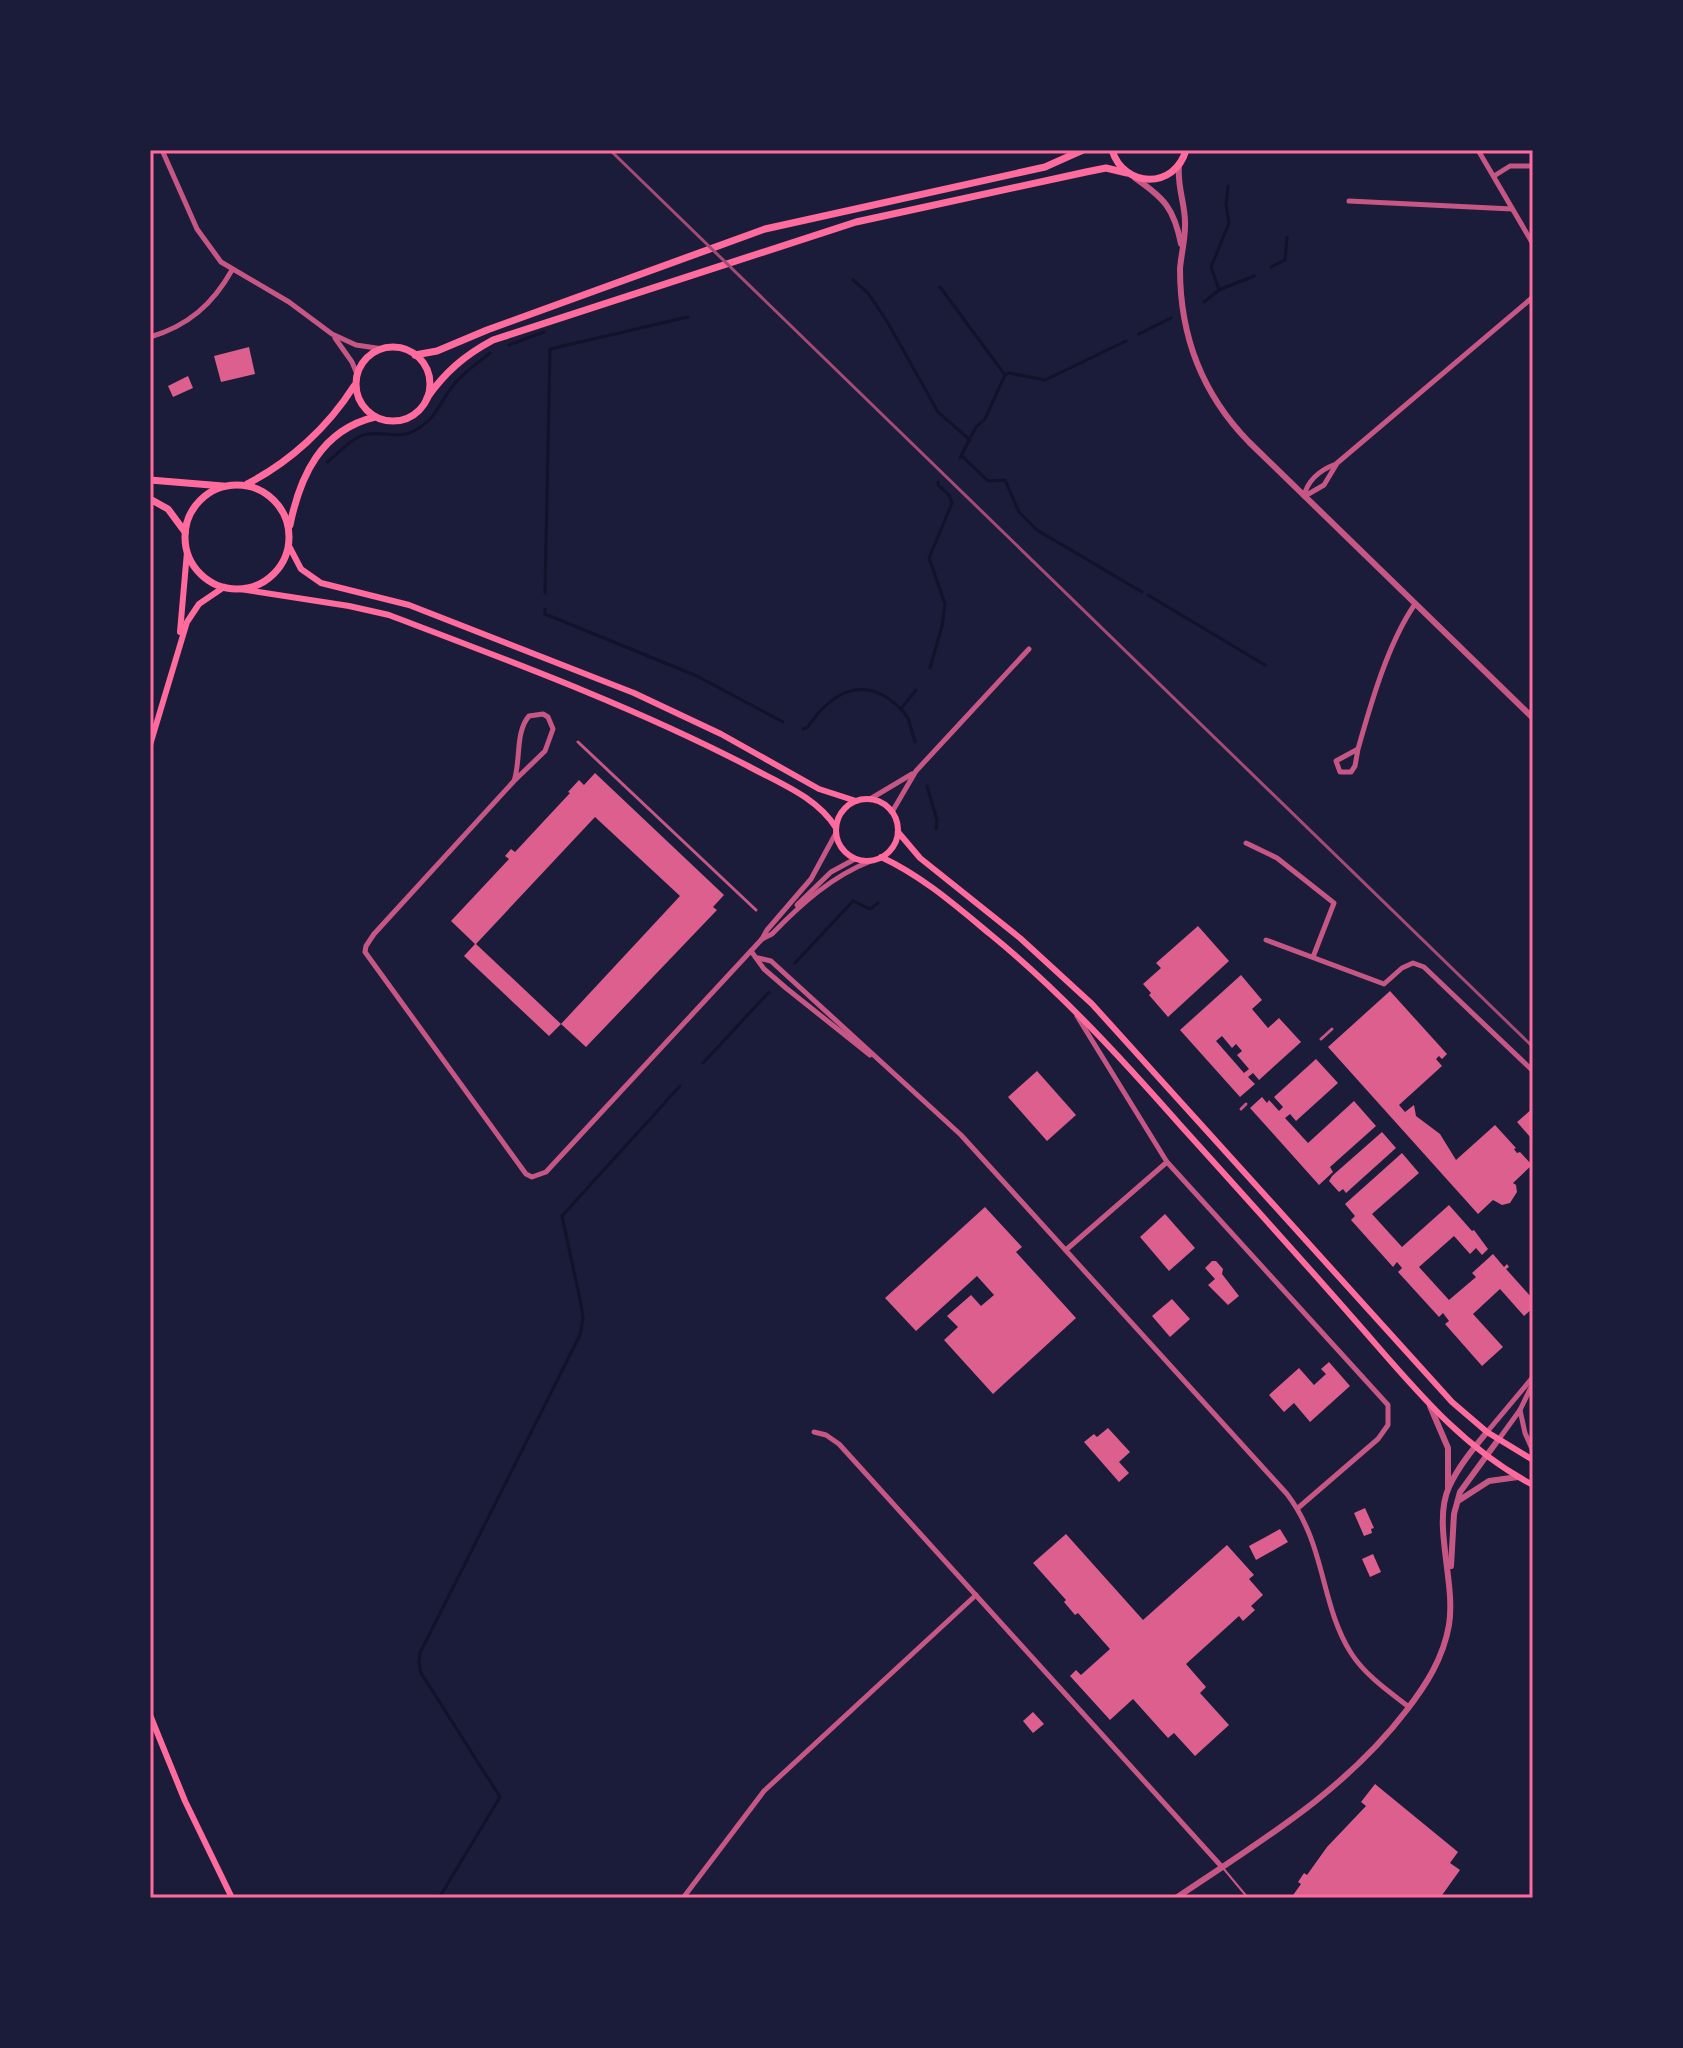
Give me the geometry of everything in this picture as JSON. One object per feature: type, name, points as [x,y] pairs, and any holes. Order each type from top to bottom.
[{"type":"main road","points":[[415,355],[437,351],[765,229],[1045,167],[1083,150]]},
{"type":"main road","points":[[1112,150],[1127,173],[1147,180],[1159,179],[1179,166],[1186,150]]},
{"type":"main road","points":[[355,384],[360,403],[375,417],[395,422],[405,420],[422,408],[443,376],[462,359],[493,340],[856,222],[1106,168],[1127,173]]},
{"type":"main road","points":[[245,485],[300,448],[336,412],[355,384],[364,361],[383,349],[403,349],[422,362],[430,380],[427,398]]},
{"type":"main road","points":[[240,589],[260,584],[281,566],[289,546],[296,495],[311,462],[351,426],[375,417]]},
{"type":"main road","points":[[150,480],[245,485],[260,490],[283,511],[289,531]]},
{"type":"main road","points":[[179,643],[187,552],[185,532],[191,513],[200,501],[225,486]]},
{"type":"main road","points":[[150,499],[168,509],[185,532]]},
{"type":"main road","points":[[289,546],[301,569],[321,583],[409,605],[634,693],[721,734],[819,789],[856,801],[870,799],[883,803],[892,812],[898,832],[920,858],[1020,938],[1092,1004],[1452,1402],[1498,1440],[1533,1460]]},
{"type":"main road","points":[[187,552],[204,577],[224,587],[389,615],[629,709],[801,795],[828,816],[842,849],[855,859],[871,861],[881,857],[895,843],[898,832]]},
{"type":"main road","points":[[150,745],[187,622],[199,604],[224,587]]},
{"type":"main road","points":[[836,831],[841,812],[856,801]]},
{"type":"main road","points":[[881,857],[920,878],[957,907],[1014,953],[1073,1009],[1169,1111],[1429,1403],[1485,1456],[1533,1485]]},
{"type":"main road","points":[[150,1715],[185,1801],[232,1898]]},
{"type":"street","points":[[162,150],[197,229],[213,253],[232,270],[289,302],[332,334],[356,345],[383,349]]},
{"type":"street","points":[[1478,150],[1533,244]]},
{"type":"street","points":[[1179,166],[1178,181],[1186,223],[1181,296],[1185,329],[1206,385],[1234,427],[1533,718]]},
{"type":"street","points":[[1494,176],[1510,166],[1533,166]]},
{"type":"street","points":[[1135,178],[1155,192],[1173,213],[1182,250]]},
{"type":"street","points":[[1349,201],[1512,209]]},
{"type":"street","points":[[150,337],[177,326],[208,306],[232,270]]},
{"type":"street","points":[[1304,496],[1316,474],[1336,464],[1533,297]]},
{"type":"street","points":[[332,334],[357,374]]},
{"type":"street","points":[[1304,496],[1324,485],[1336,464]]},
{"type":"street","points":[[1358,749],[1336,761],[1340,772],[1351,772],[1355,766],[1371,701],[1403,621],[1415,604]]},
{"type":"street","points":[[892,812],[916,771],[1029,649]]},
{"type":"street","points":[[514,781],[523,724],[529,716],[543,714],[551,723],[552,737],[545,751],[369,940],[365,952],[526,1174],[539,1176],[546,1172],[762,939],[811,879],[836,831]]},
{"type":"street","points":[[578,742],[756,910]]},
{"type":"street","points":[[870,799],[916,771]]},
{"type":"street","points":[[1246,843],[1277,858],[1334,903],[1313,957]]},
{"type":"street","points":[[762,939],[772,934],[819,882],[855,859]]},
{"type":"street","points":[[790,915],[840,875],[871,861]]},
{"type":"street","points":[[1266,940],[1384,984],[1402,968],[1413,963],[1424,967],[1533,1071]]},
{"type":"street","points":[[751,951],[764,969],[786,988],[856,1046],[874,1057]]},
{"type":"street","points":[[758,958],[771,961],[961,1135],[1298,1508],[1312,1536],[1339,1630],[1350,1651],[1378,1683],[1409,1707]]},
{"type":"street","points":[[1073,1009],[1167,1162],[1388,1405],[1388,1425],[1378,1439],[1298,1508]]},
{"type":"street","points":[[1321,1039],[1332,1029]]},
{"type":"street","points":[[1241,1109],[1246,1104]]},
{"type":"street","points":[[1067,1249],[1167,1162]]},
{"type":"street","points":[[1448,1488],[1475,1447],[1533,1380]]},
{"type":"street","points":[[1176,1898],[1324,1796],[1357,1767],[1422,1691],[1441,1655],[1449,1623],[1456,1503],[1460,1492],[1520,1410],[1533,1380]]},
{"type":"street","points":[[1429,1403],[1448,1448],[1448,1488],[1443,1523],[1450,1578]]},
{"type":"street","points":[[1520,1410],[1533,1451]]},
{"type":"street","points":[[814,1432],[826,1435],[839,1444],[1222,1867]]},
{"type":"street","points":[[1456,1503],[1489,1481],[1518,1477]]},
{"type":"street","points":[[683,1898],[764,1791],[976,1595]]},
{"type":"lane","points":[[1222,1867],[1248,1898]]},
{"type":"building","points":[[249,347],[255,374],[221,382],[214,356]]},
{"type":"building","points":[[188,376],[193,388],[173,397],[168,386]]},
{"type":"building","points":[[595,773],[724,895],[713,907],[717,910],[586,1047],[561,1024],[549,1036],[464,956],[475,944],[451,921],[509,859],[505,856],[511,849],[515,852],[579,780],[584,785]],"holes":[[[595,817],[680,896],[561,1024],[476,944]]]},
{"type":"building","points":[[1198,926],[1229,961],[1168,1017],[1143,984],[1161,968],[1156,963]]},
{"type":"building","points":[[1241,975],[1262,1000],[1252,1009],[1268,1028],[1279,1018],[1301,1042],[1259,1080],[1253,1073],[1248,1077],[1255,1084],[1240,1097],[1180,1030]],"holes":[[[1222,1036],[1232,1048],[1236,1044],[1242,1051],[1237,1055],[1249,1069],[1244,1073],[1216,1041]]]},
{"type":"building","points":[[1390,991],[1447,1054],[1442,1059],[1439,1056],[1436,1059],[1442,1066],[1399,1105],[1405,1112],[1414,1105],[1416,1116],[1440,1134],[1456,1160],[1495,1125],[1517,1153],[1520,1152],[1532,1165],[1513,1183],[1517,1192],[1510,1203],[1502,1205],[1493,1200],[1478,1214],[1328,1047]]},
{"type":"building","points":[[1316,1059],[1338,1083],[1296,1121],[1290,1114],[1285,1118],[1308,1143],[1354,1101],[1376,1126],[1330,1167],[1333,1172],[1319,1185],[1250,1108],[1262,1097],[1279,1111],[1283,1107],[1274,1097]]},
{"type":"building","points":[[1037,1071],[1076,1115],[1047,1141],[1008,1097]]},
{"type":"building","points":[[1533,1108],[1533,1136],[1531,1138],[1517,1122]]},
{"type":"building","points":[[1382,1132],[1396,1148],[1346,1193],[1343,1189],[1339,1192],[1329,1181],[1332,1176]]},
{"type":"building","points":[[1402,1153],[1419,1173],[1372,1214],[1402,1247],[1449,1205],[1488,1249],[1482,1255],[1476,1248],[1470,1254],[1454,1236],[1419,1267],[1449,1300],[1476,1277],[1472,1273],[1493,1254],[1504,1267],[1507,1264],[1509,1267],[1506,1269],[1533,1299],[1533,1308],[1524,1316],[1500,1289],[1473,1314],[1503,1347],[1482,1366],[1445,1324],[1449,1321],[1443,1313],[1439,1317],[1398,1272],[1402,1268],[1397,1262],[1393,1267],[1351,1220],[1355,1216],[1345,1204]]},
{"type":"building","points":[[985,1207],[1022,1247],[1016,1252],[1076,1318],[993,1394],[944,1340],[958,1327],[947,1316],[971,1295],[981,1306],[994,1295],[977,1276],[916,1331],[885,1298]]},
{"type":"building","points":[[1165,1214],[1195,1248],[1169,1271],[1140,1237]]},
{"type":"building","points":[[1212,1261],[1223,1269],[1222,1274],[1239,1296],[1228,1305],[1208,1285],[1215,1279],[1205,1268]]},
{"type":"building","points":[[1172,1299],[1190,1319],[1170,1337],[1152,1316]]},
{"type":"building","points":[[1329,1362],[1350,1386],[1310,1422],[1294,1403],[1284,1412],[1269,1395],[1299,1368],[1314,1385],[1326,1374],[1321,1369]]},
{"type":"building","points":[[1108,1428],[1130,1452],[1119,1462],[1129,1473],[1119,1482],[1084,1442]]},
{"type":"building","points":[[1365,1508],[1374,1528],[1371,1529],[1372,1533],[1364,1536],[1354,1513]]},
{"type":"building","points":[[1280,1529],[1288,1542],[1256,1560],[1249,1546]]},
{"type":"building","points":[[1066,1534],[1143,1620],[1227,1545],[1254,1575],[1249,1579],[1263,1595],[1251,1606],[1255,1610],[1243,1621],[1239,1616],[1186,1664],[1206,1687],[1200,1693],[1229,1725],[1195,1756],[1174,1733],[1168,1738],[1133,1699],[1110,1720],[1070,1676],[1076,1670],[1081,1675],[1110,1649],[1078,1613],[1075,1615],[1064,1602],[1066,1600],[1033,1563]]},
{"type":"building","points":[[1373,1554],[1381,1572],[1370,1577],[1362,1559]]},
{"type":"building","points":[[1033,1712],[1044,1724],[1033,1733],[1023,1721]]},
{"type":"building","points":[[1375,1784],[1458,1852],[1450,1863],[1460,1870],[1440,1898],[1291,1898],[1301,1884],[1298,1882],[1304,1873],[1307,1875],[1327,1847],[1366,1806],[1361,1802]]},
{"type":"waterway","points":[[1219,290],[1211,267],[1229,223],[1226,205],[1228,186]]},
{"type":"waterway","points":[[1271,267],[1285,260],[1287,237]]},
{"type":"waterway","points":[[1204,302],[1219,290],[1254,276]]},
{"type":"waterway","points":[[853,280],[868,293],[888,323],[938,412],[970,440]]},
{"type":"waterway","points":[[940,287],[1005,375]]},
{"type":"waterway","points":[[545,593],[550,349],[688,317]]},
{"type":"waterway","points":[[1139,334],[1171,318]]},
{"type":"waterway","points":[[509,345],[544,332]]},
{"type":"waterway","points":[[960,458],[976,427],[985,419],[1005,375],[1009,373],[1045,380],[1126,341]]},
{"type":"waterway","points":[[327,462],[362,435],[401,435],[422,426],[458,380],[490,353]]},
{"type":"waterway","points":[[962,456],[988,481],[1005,480],[1019,512],[1037,530],[1142,592]]},
{"type":"waterway","points":[[930,668],[945,604],[929,558],[952,503],[938,482]]},
{"type":"waterway","points":[[1148,595],[1265,665]]},
{"type":"waterway","points":[[545,609],[545,614],[697,676],[783,722]]},
{"type":"waterway","points":[[803,729],[827,704],[850,691],[862,689],[875,692],[901,709]]},
{"type":"waterway","points":[[915,742],[908,718],[901,709],[916,690]]},
{"type":"waterway","points":[[927,786],[937,820],[936,829]]},
{"type":"waterway","points":[[795,963],[853,901],[870,909],[878,903]]},
{"type":"waterway","points":[[703,1063],[769,992]]},
{"type":"waterway","points":[[439,1898],[500,1797],[421,1673],[420,1653],[580,1335],[583,1318],[581,1304],[562,1216],[680,1086]]},
{"type":"railway","points":[[610,150],[1533,1047]]}]
